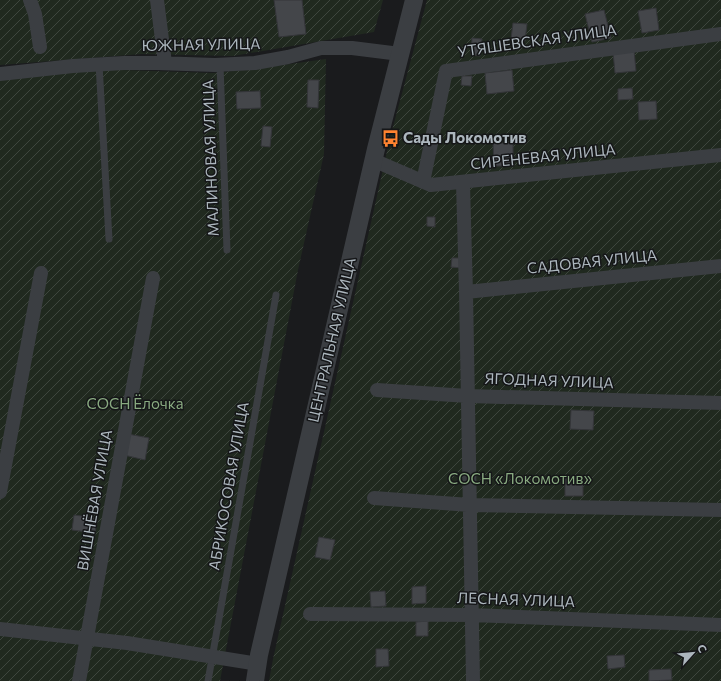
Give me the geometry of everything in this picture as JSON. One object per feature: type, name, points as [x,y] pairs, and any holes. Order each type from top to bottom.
[{"type":"street","points":[[30,0],[35,14],[40,47]]},
{"type":"street","points":[[157,0],[165,63]]},
{"type":"street","name":"ЦЕНТРАЛЬНАЯ УЛИЦА","points":[[256,672],[374,160],[414,0]]},
{"type":"street","name":"УТЯШЕВСКАЯ УЛИЦА","points":[[423,182],[446,71],[721,34]]},
{"type":"street","name":"ЮЖНАЯ УЛИЦА","points":[[0,74],[99,64],[165,63],[220,65],[255,63],[288,57],[321,48],[352,48],[400,54]]},
{"type":"street","name":"СИРЕНЕВАЯ УЛИЦА","points":[[374,160],[432,185],[463,183],[721,155]]},
{"type":"street","points":[[463,183],[473,681]]},
{"type":"street","name":"САДОВАЯ УЛИЦА","points":[[466,292],[721,266]]},
{"type":"street","points":[[0,492],[41,273]]},
{"type":"street","name":"ВИШНЁВАЯ УЛИЦА","points":[[79,681],[88,639],[153,278]]},
{"type":"street","name":"ЯГОДНАЯ УЛИЦА","points":[[377,390],[468,396],[721,403]]},
{"type":"street","points":[[374,498],[470,505],[721,510]]},
{"type":"street","name":"ЛЕСНАЯ УЛИЦА","points":[[310,614],[472,615],[721,625]]},
{"type":"street","points":[[0,630],[127,643],[212,656],[256,672]]},
{"type":"lane","points":[[99,64],[109,239]]},
{"type":"lane","name":"МАЛИНОВАЯ УЛИЦА","points":[[220,65],[227,250]]},
{"type":"lane","name":"АБРИКОСОВАЯ УЛИЦА","points":[[208,681],[276,295]]},
{"type":"green space","points":[[0,0],[383,0],[374,32],[233,56],[142,54],[0,65]]},
{"type":"green space","name":"СОСН «Локомотив»","points":[[427,0],[721,0],[721,681],[269,681],[390,138]]},
{"type":"green space","name":"СОСН Ёлочка","points":[[326,59],[324,154],[298,270],[220,681],[0,681],[0,77],[91,69],[213,73]]},
{"type":"building","points":[[274,0],[302,0],[306,34],[279,37]]},
{"type":"building","points":[[656,8],[659,30],[642,33],[638,11]]},
{"type":"building","points":[[604,10],[611,38],[592,42],[585,14]]},
{"type":"building","points":[[513,23],[527,24],[525,41],[511,39]]},
{"type":"building","points":[[472,38],[482,39],[480,56],[471,55]]},
{"type":"building","points":[[634,50],[636,71],[615,73],[613,52]]},
{"type":"building","points":[[512,70],[514,91],[487,94],[485,73]]},
{"type":"building","points":[[462,76],[472,76],[471,86],[461,85]]},
{"type":"building","points":[[308,80],[319,80],[318,108],[307,107]]},
{"type":"building","points":[[632,88],[633,99],[618,100],[618,89]]},
{"type":"building","points":[[260,91],[261,108],[237,109],[236,92]]},
{"type":"building","points":[[656,101],[657,119],[639,120],[638,102]]},
{"type":"building","points":[[263,126],[272,127],[270,147],[261,146]]},
{"type":"building","points":[[493,143],[513,143],[513,166],[494,166]]},
{"type":"building","points":[[427,217],[435,217],[435,227],[427,226]]},
{"type":"building","points":[[452,258],[463,258],[462,268],[451,267]]},
{"type":"building","points":[[571,410],[594,411],[593,430],[570,429]]},
{"type":"building","points":[[128,434],[149,438],[145,460],[124,455]]},
{"type":"building","points":[[565,477],[583,477],[583,496],[565,496]]},
{"type":"building","points":[[74,515],[97,518],[95,533],[72,530]]},
{"type":"building","points":[[319,537],[335,540],[330,560],[315,557]]},
{"type":"building","points":[[426,586],[426,603],[412,604],[412,587]]},
{"type":"building","points":[[385,591],[386,606],[371,607],[370,592]]},
{"type":"building","points":[[428,621],[428,636],[416,636],[416,622]]},
{"type":"building","points":[[376,649],[388,649],[389,666],[376,667]]},
{"type":"building","points":[[624,655],[625,667],[608,669],[607,656]]},
{"type":"building","points":[[671,669],[672,680],[649,681],[649,670]]},
{"type":"place","name":"Сады Локомотив","points":[[390,138]]}]
